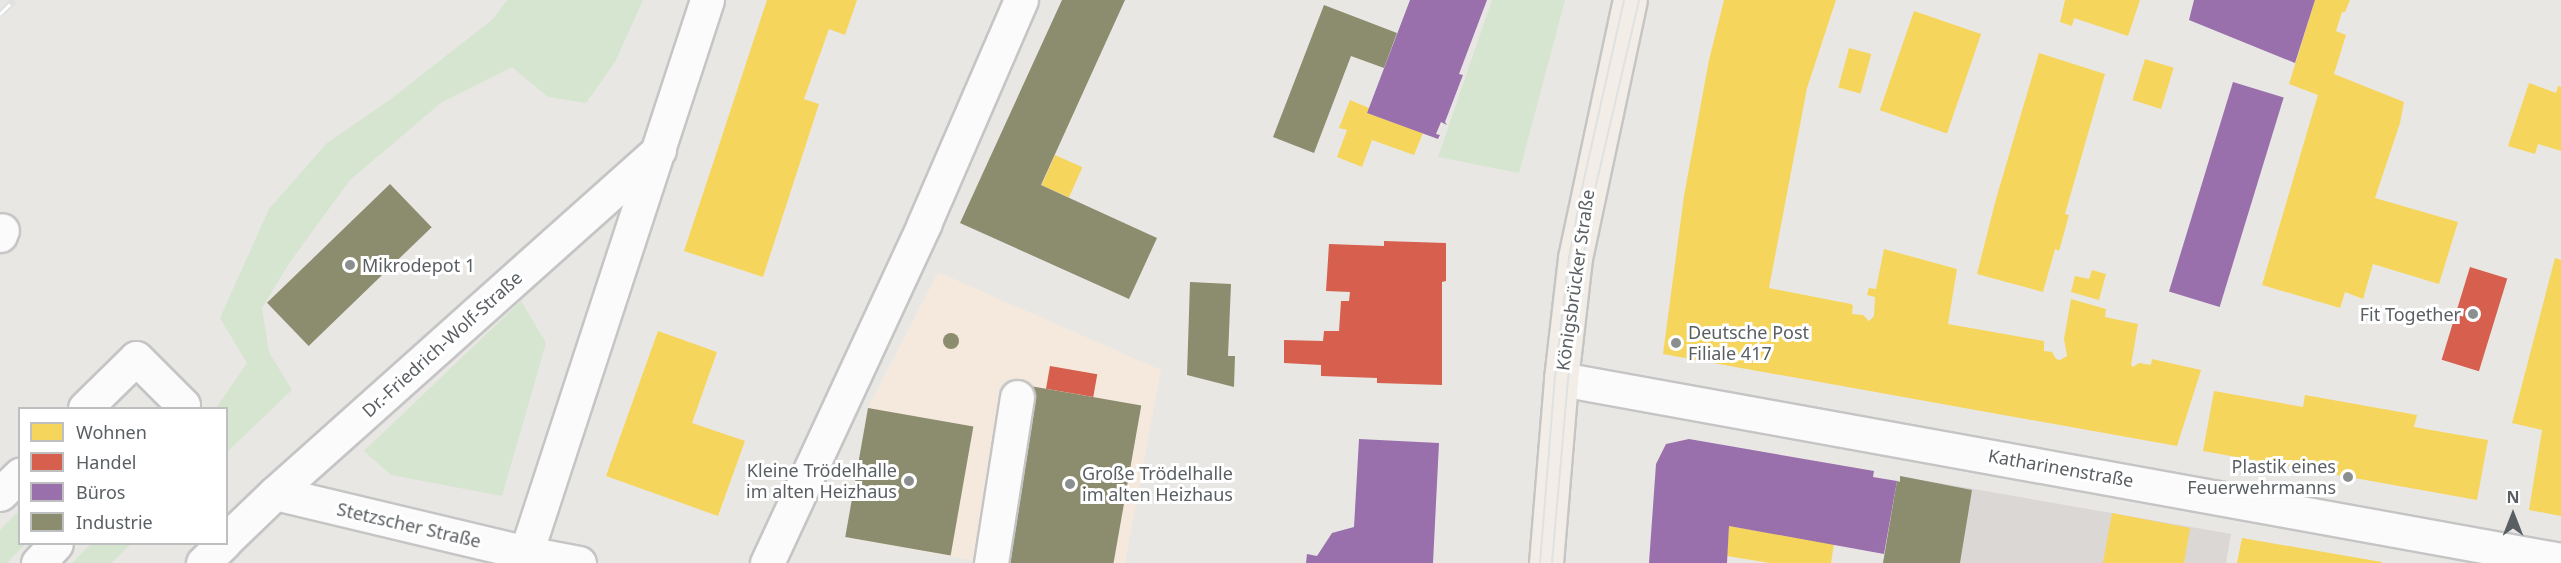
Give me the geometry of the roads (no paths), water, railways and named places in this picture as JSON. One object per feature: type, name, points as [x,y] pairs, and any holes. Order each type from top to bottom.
[{"type":"main road","name":"Königsbrücker Straße","points":[[1546,563],[1561,379],[1581,227],[1630,0]]},
{"type":"street","points":[[554,560],[659,150],[707,0]]},
{"type":"street","points":[[767,563],[919,234],[1021,0]]},
{"type":"street","name":"Dr.-Friedrich-Wolf-Straße","points":[[228,538],[275,493],[659,150]]},
{"type":"street","points":[[87,407],[136,358],[183,405],[181,407]]},
{"type":"street","name":"Katharinenstraße","points":[[1561,379],[2561,560]]},
{"type":"street","points":[[992,563],[1017,397]]},
{"type":"street","name":"Stetzscher Straße","points":[[275,493],[554,560]]},
{"type":"street","points":[[38,563],[54,545]]},
{"type":"street","points":[[203,563],[221,545]]},
{"type":"tram line","points":[[1540,563],[1555,377],[1569,258],[1581,193],[1624,0]]},
{"type":"tram line","points":[[1552,563],[1568,380],[1583,260],[1594,194],[1639,0]]},
{"type":"railway","points":[[0,14],[14,0]]},
{"type":"place","name":"Mikrodepot 1","points":[[350,265]]},
{"type":"place","name":"Fit Together","points":[[2473,314]]},
{"type":"place","name":"Deutsche Post Filiale 417","points":[[1676,343]]},
{"type":"place","name":"Plastik eines Feuerwehrmanns","points":[[2348,477]]},
{"type":"place","name":"Kleine Trödelhalle im alten Heizhaus","points":[[909,481]]},
{"type":"place","name":"Große Trödelhalle im alten Heizhaus","points":[[1070,484]]}]
